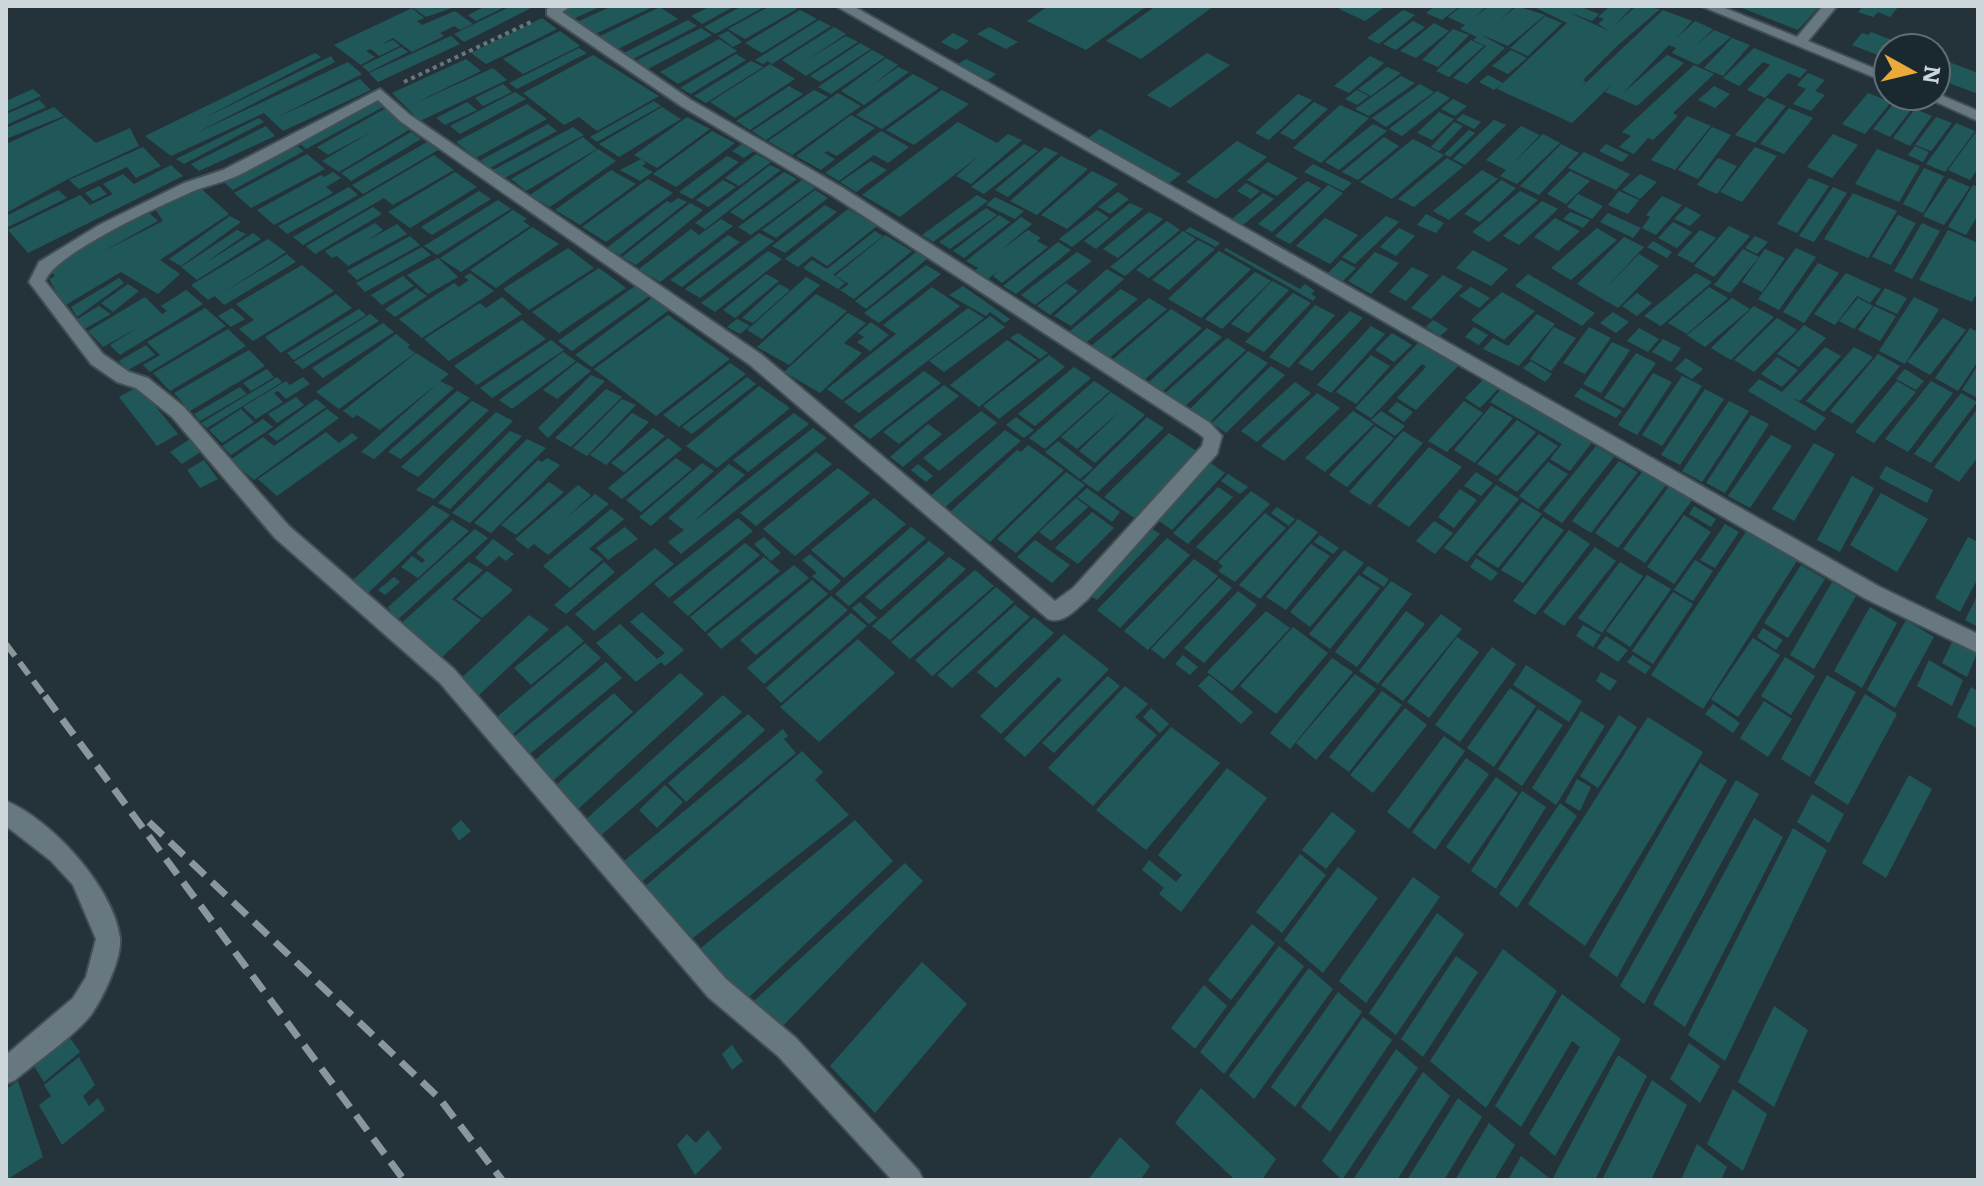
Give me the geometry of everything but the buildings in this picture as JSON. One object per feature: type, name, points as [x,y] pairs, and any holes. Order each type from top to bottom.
[{"type":"street","points":[[843,6],[1873,593],[1978,644]]},
{"type":"street","points":[[1708,6],[1872,72]]},
{"type":"street","points":[[1800,42],[1830,6]]},
{"type":"street","points":[[558,9],[590,41],[686,103],[838,192],[1204,428],[1213,436],[1211,449],[1080,594],[1055,613],[756,360],[405,118],[380,93],[228,174],[210,178],[160,202],[54,259],[42,269],[37,282],[97,359],[123,377],[142,383],[178,412],[282,532],[447,676],[717,988],[787,1047],[910,1180]]},
{"type":"street","points":[[1952,105],[1978,116]]},
{"type":"street","points":[[6,812],[59,853],[81,877],[97,907],[108,939],[97,982],[82,1007],[6,1071]]},
{"type":"path","points":[[380,93],[558,9]]},
{"type":"railway","points":[[6,644],[46,698]]},
{"type":"railway","points":[[45,696],[404,1180]]},
{"type":"railway","points":[[149,822],[439,1098],[502,1180]]}]
